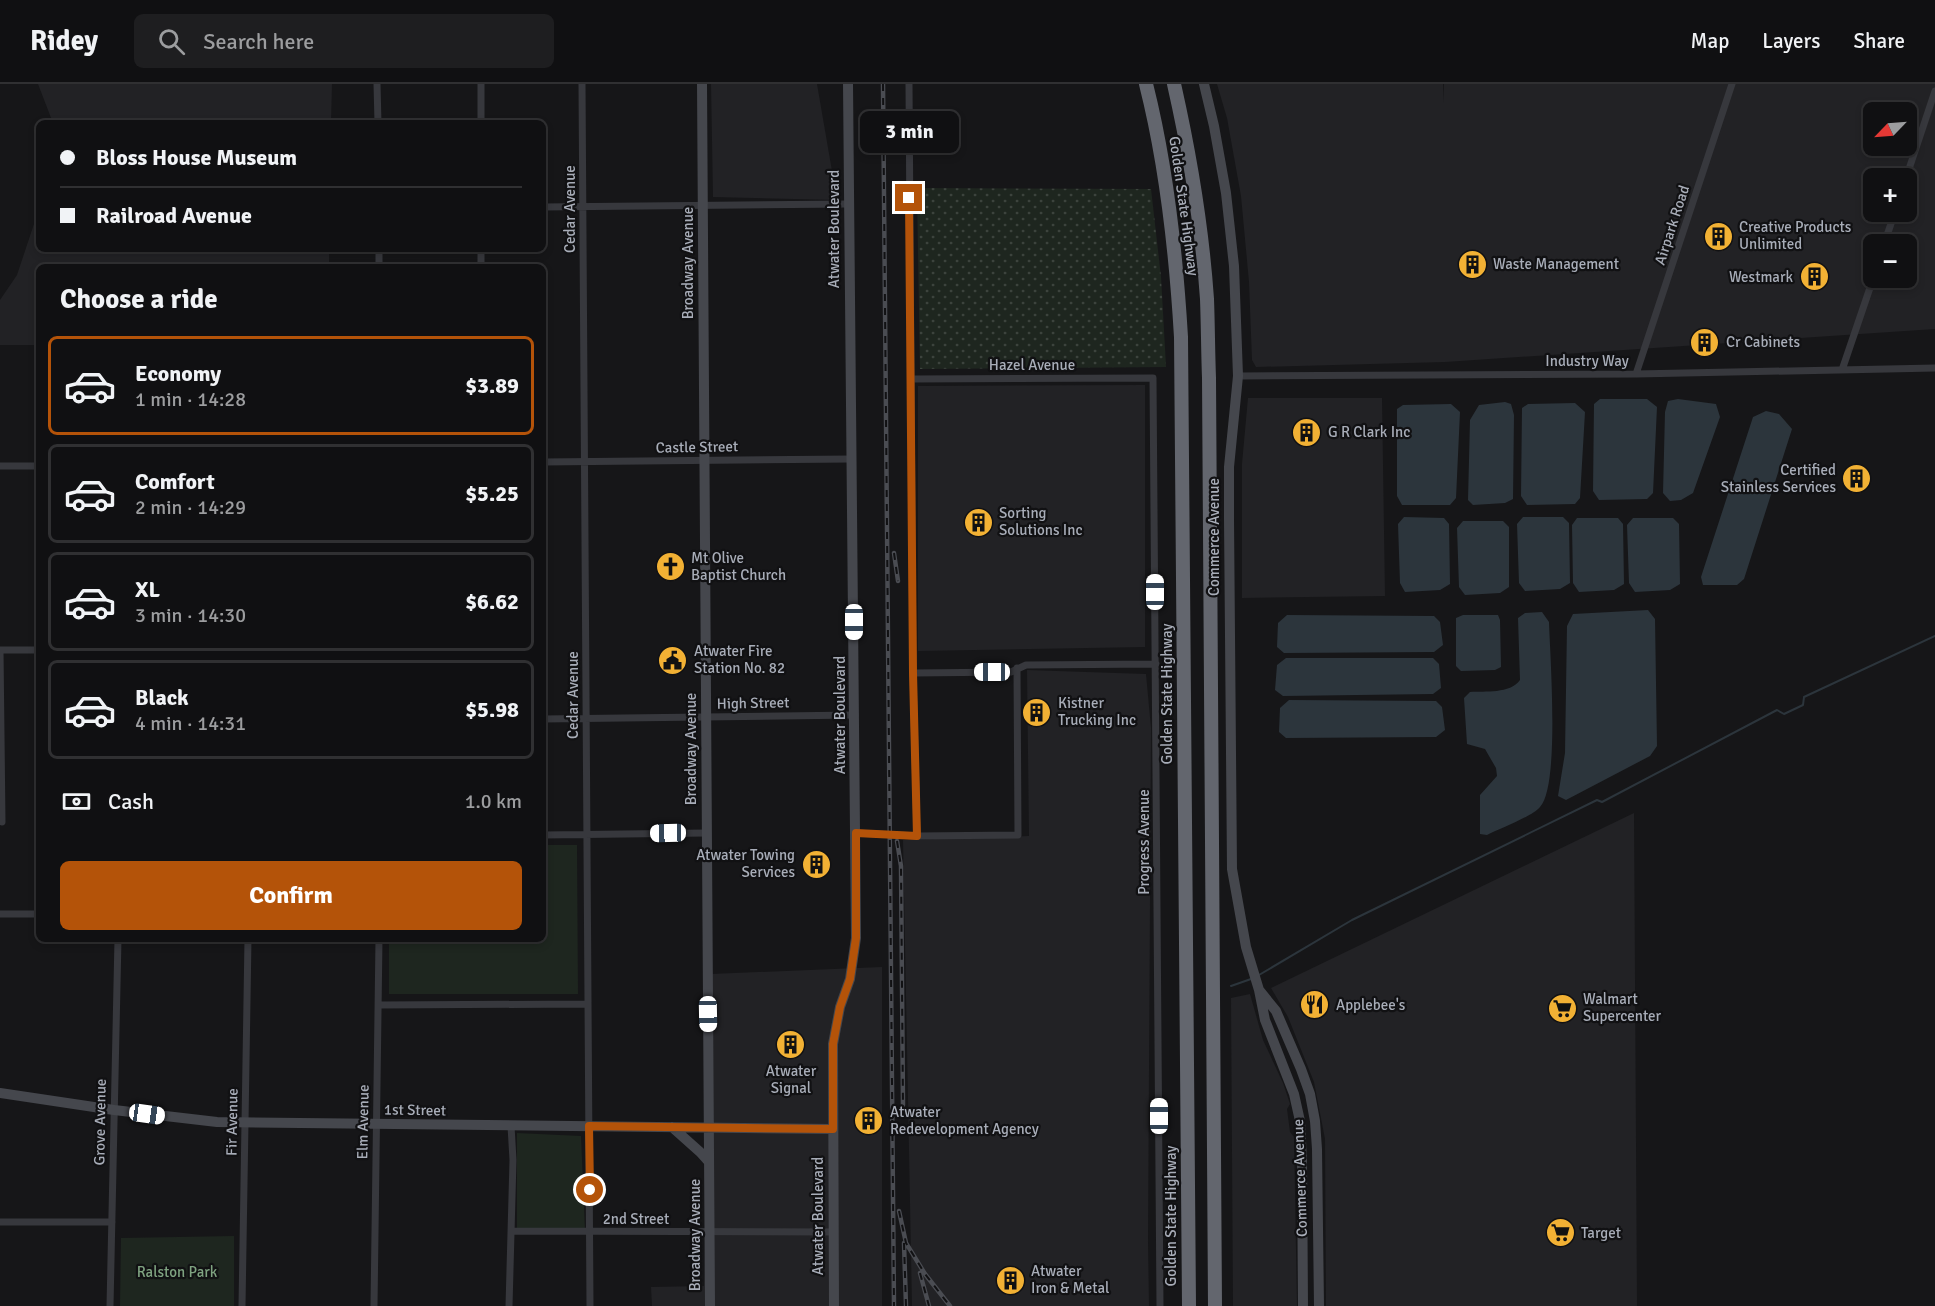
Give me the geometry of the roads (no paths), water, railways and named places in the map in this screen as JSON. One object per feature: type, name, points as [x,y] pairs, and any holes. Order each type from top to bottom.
[{"type":"highway","name":"Golden State Highway","points":[[1146,84],[1156,122],[1172,221],[1181,337],[1189,1306]]},
{"type":"highway","name":"Golden State Highway","points":[[1174,84],[1191,165],[1207,299],[1215,1306]]},
{"type":"street","points":[[377,84],[378,120]]},
{"type":"street","points":[[480,84],[481,120]]},
{"type":"street","name":"Cedar Avenue","points":[[582,84],[590,1306]]},
{"type":"street","name":"Broadway Avenue","points":[[702,84],[710,1306]]},
{"type":"street","name":"Atwater Boulevard","points":[[834,1306],[833,1044],[840,1007],[850,979],[856,938],[848,84]]},
{"type":"street","points":[[909,84],[913,673],[917,836]]},
{"type":"street","name":"Commerce Avenue","points":[[1204,84],[1226,193],[1234,266],[1239,376],[1229,467],[1232,869],[1240,915],[1265,1020],[1294,1094],[1300,1121],[1303,1306]]},
{"type":"street","name":"Airpark Road","points":[[1636,374],[1732,84]]},
{"type":"street","points":[[1909,168],[1935,91]]},
{"type":"street","points":[[546,207],[849,204]]},
{"type":"street","points":[[1842,370],[1870,288]]},
{"type":"street","name":"Industry Way","points":[[1239,376],[1636,374],[1935,368]]},
{"type":"street","name":"Hazel Avenue","points":[[911,380],[1153,378]]},
{"type":"street","name":"Progress Avenue","points":[[1153,378],[1160,1306]]},
{"type":"street","name":"Castle Street","points":[[546,462],[851,459]]},
{"type":"street","points":[[0,466],[36,466]]},
{"type":"street","points":[[2,822],[0,650],[36,650]]},
{"type":"street","points":[[913,673],[1011,672],[1026,665],[1156,664]]},
{"type":"street","points":[[856,833],[917,836],[1018,835],[1017,669]]},
{"type":"street","name":"High Street","points":[[546,719],[855,716]]},
{"type":"street","points":[[546,835],[706,832]]},
{"type":"street","points":[[0,914],[36,914]]},
{"type":"street","name":"Grove Avenue","points":[[110,1306],[118,942]]},
{"type":"street","name":"Fir Avenue","points":[[242,1306],[248,942]]},
{"type":"street","name":"Elm Avenue","points":[[374,1306],[379,942]]},
{"type":"street","name":"Commerce Avenue","points":[[1259,990],[1276,1011],[1310,1094],[1317,1149],[1319,1306]]},
{"type":"street","points":[[379,1005],[588,1004]]},
{"type":"street","name":"1st Street","points":[[0,1093],[217,1122],[833,1129]]},
{"type":"street","points":[[509,1306],[513,1160],[511,1126]]},
{"type":"street","points":[[672,1127],[709,1162]]},
{"type":"street","points":[[0,1222],[112,1222]]},
{"type":"street","name":"2nd Street","points":[[511,1231],[834,1232]]},
{"type":"waterway","points":[[1259,975],[1352,920],[1597,800],[1602,802],[1777,710],[1784,714],[1803,705],[1804,697],[1935,636]]},
{"type":"waterway","points":[[1231,986],[1251,979]]},
{"type":"railway","points":[[883,84],[894,1306]]},
{"type":"railway","points":[[894,553],[898,581]]},
{"type":"railway","points":[[897,841],[901,866],[903,1105]]},
{"type":"railway","points":[[899,1211],[906,1243],[925,1274],[950,1306]]},
{"type":"railway","points":[[904,1243],[906,1306]]},
{"type":"railway","points":[[920,1273],[929,1306]]},
{"type":"place","name":"Creative Products Unlimited","points":[[1718,236]]},
{"type":"place","name":"Waste Management","points":[[1472,264]]},
{"type":"place","name":"Westmark","points":[[1814,277]]},
{"type":"place","name":"Cr Cabinets","points":[[1705,342]]},
{"type":"place","name":"G R Clark Inc","points":[[1307,432]]},
{"type":"place","name":"Certified Stainless Services","points":[[1857,479]]},
{"type":"place","name":"Sorting Solutions Inc","points":[[978,522]]},
{"type":"place","name":"Mt Olive Baptist Church","points":[[670,567]]},
{"type":"place","name":"Atwater Fire Station No. 82","points":[[673,660]]},
{"type":"place","name":"Kistner Trucking Inc","points":[[1037,712]]},
{"type":"place","name":"Atwater Towing Services","points":[[816,864]]},
{"type":"place","name":"Applebee's","points":[[1315,1005]]},
{"type":"place","name":"Walmart Supercenter","points":[[1562,1008]]},
{"type":"place","name":"Atwater Signal","points":[[791,1044]]},
{"type":"place","name":"Atwater Redevelopment Agency","points":[[869,1121]]},
{"type":"place","name":"Target","points":[[1560,1233]]},
{"type":"place","name":"Atwater Iron & Metal","points":[[1010,1280]]},
{"type":"park label","name":"Ralston Park","points":[[177,1272]]}]
